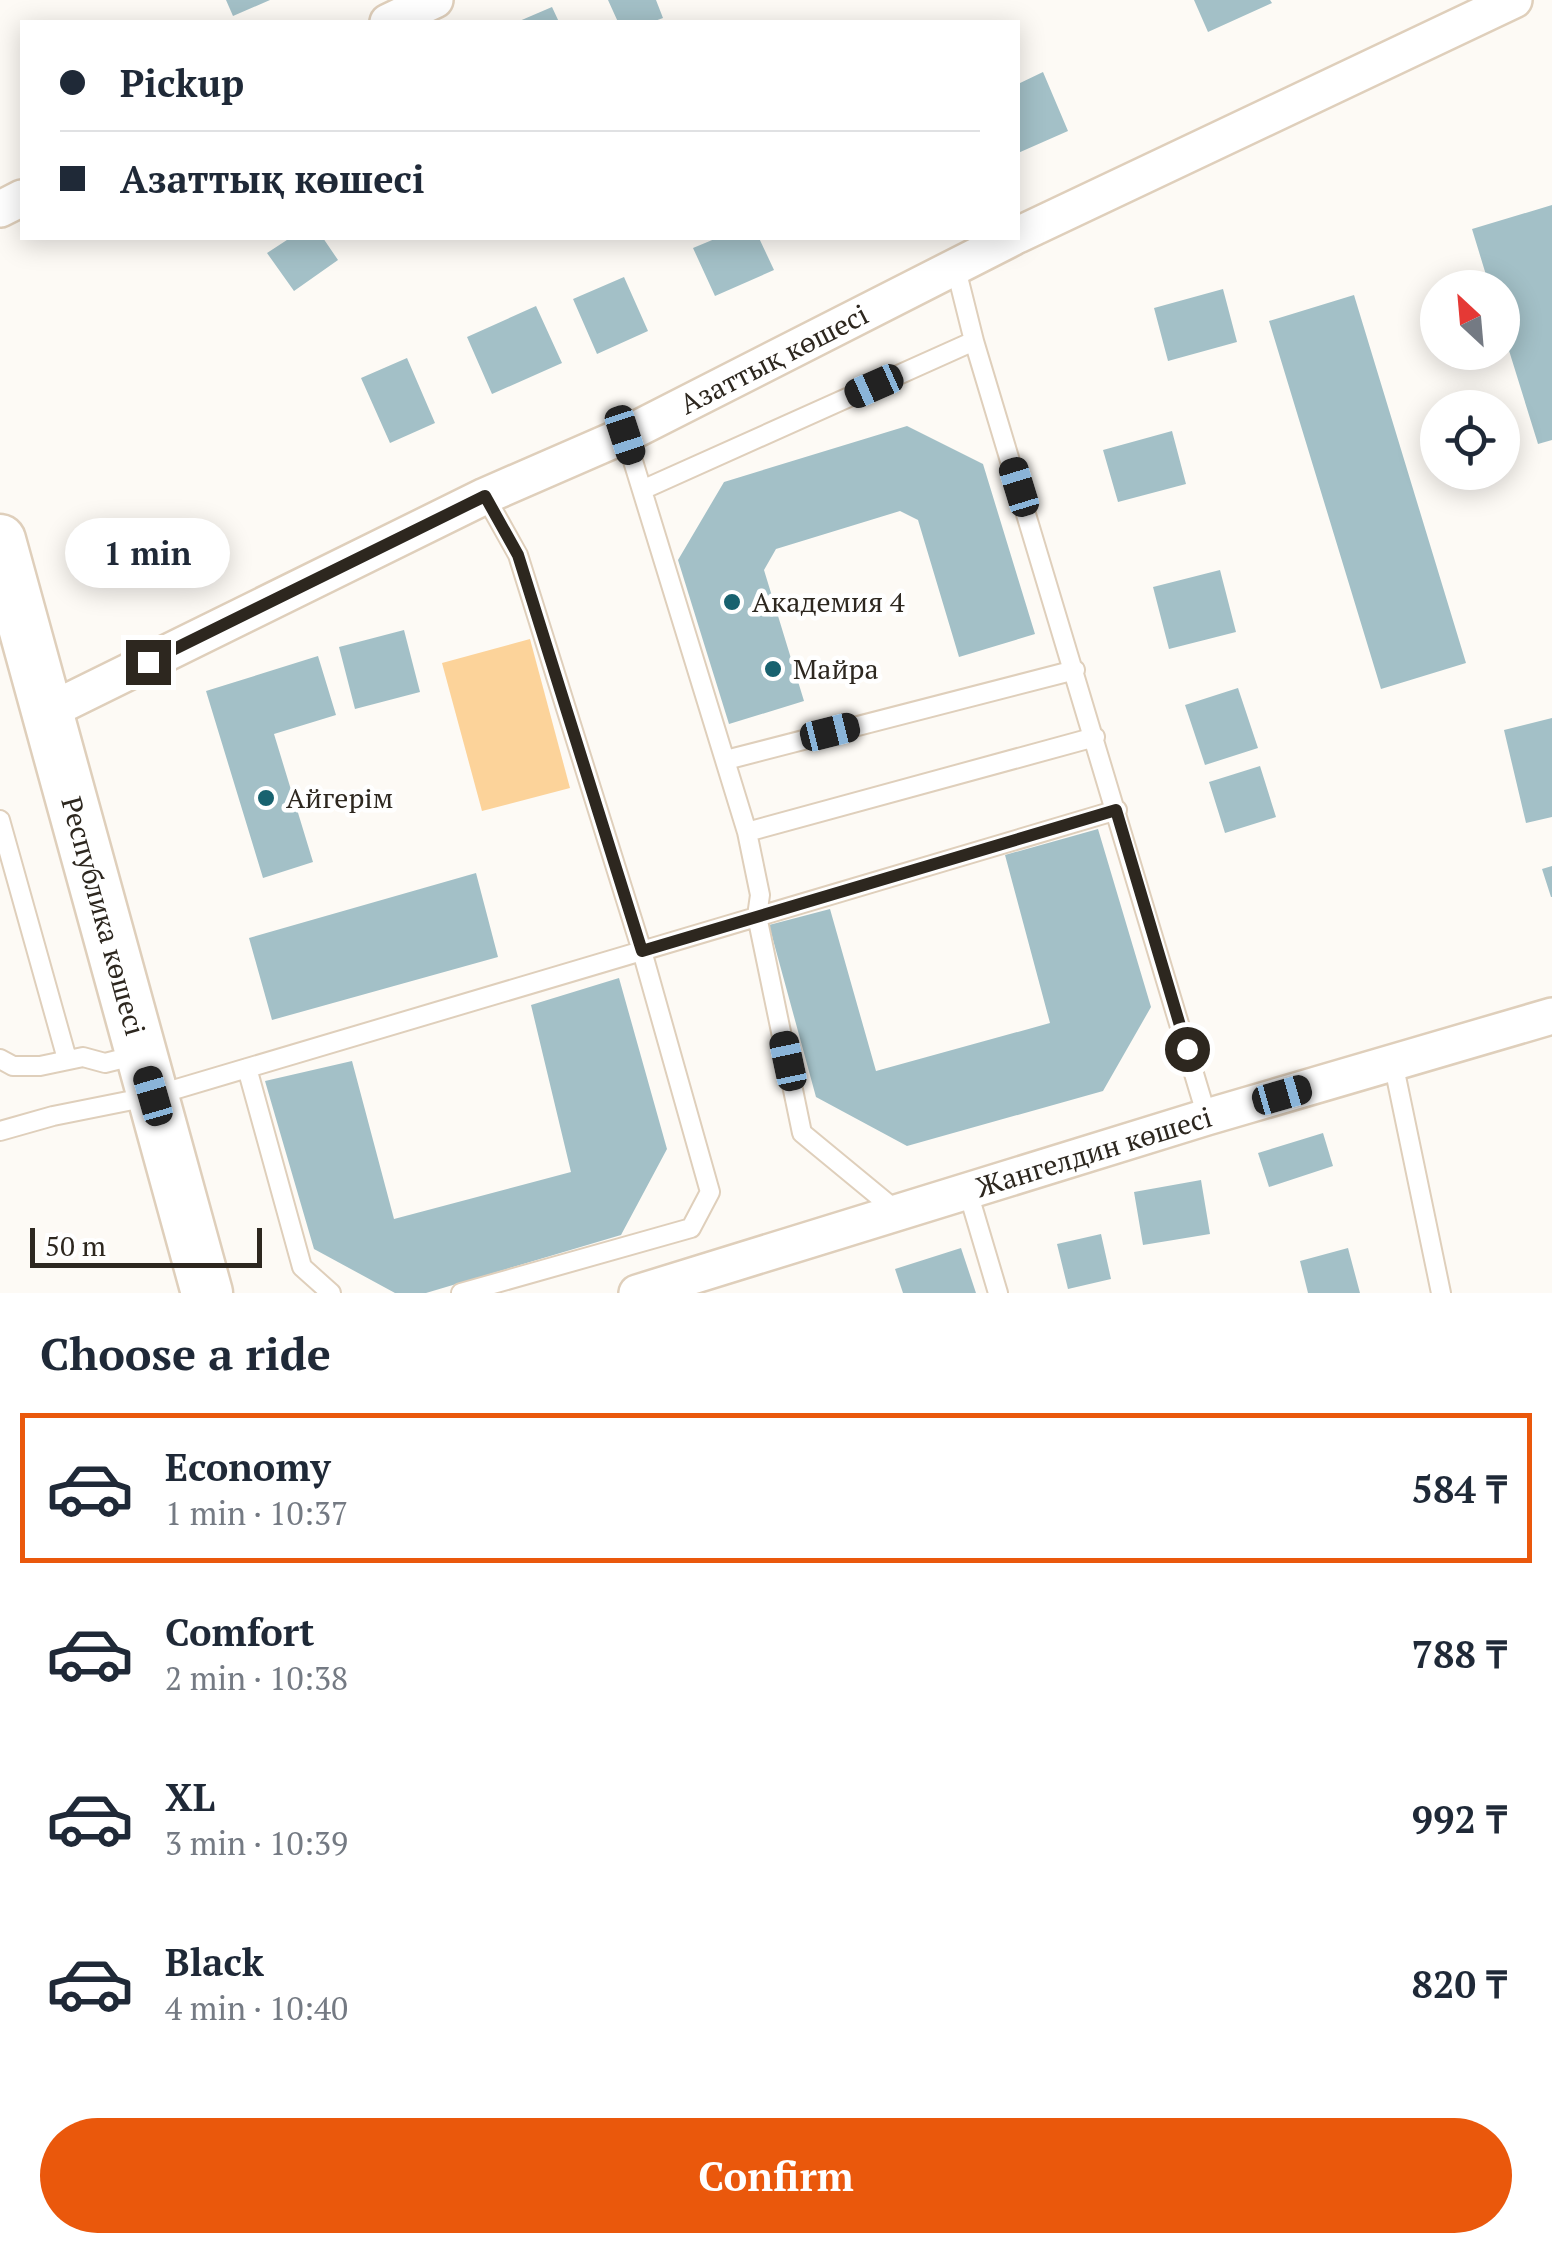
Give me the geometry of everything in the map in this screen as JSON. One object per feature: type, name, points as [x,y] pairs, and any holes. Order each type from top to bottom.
[{"type":"main road","name":"Республика көшесі","points":[[0,540],[207,1293]]},
{"type":"street","points":[[392,20],[435,0]]},
{"type":"street","name":"Азаттық көшесі","points":[[1020,234],[1514,0]]},
{"type":"street","name":"Азаттық көшесі","points":[[47,712],[485,496],[625,435],[1007,240]]},
{"type":"street","name":"Жангелдин көшесі","points":[[637,1293],[1552,1016]]},
{"type":"lane","points":[[956,264],[974,341],[1208,1118]]},
{"type":"lane","points":[[642,490],[974,341]]},
{"type":"lane","points":[[625,435],[746,832],[760,895],[757,916],[802,1133],[899,1213]]},
{"type":"lane","points":[[461,1293],[690,1228],[710,1192],[642,951],[518,555],[485,496]]},
{"type":"lane","points":[[726,760],[1075,670]]},
{"type":"lane","points":[[746,832],[1095,737]]},
{"type":"lane","points":[[0,1131],[52,1116],[147,1075],[247,1068],[1116,810]]},
{"type":"lane","points":[[0,820],[67,1058]]},
{"type":"lane","points":[[0,1059],[14,1066],[40,1066],[83,1058],[147,1075]]},
{"type":"lane","points":[[1393,1062],[1441,1293]]},
{"type":"lane","points":[[247,1068],[302,1268],[331,1293]]},
{"type":"lane","points":[[968,1192],[998,1293]]},
{"type":"shaded area","points":[[530,639],[570,788],[482,811],[442,663]]},
{"type":"building","points":[[226,0],[270,0],[233,16]]},
{"type":"building","points":[[608,0],[656,0],[663,18],[658,20],[617,20]]},
{"type":"building","points":[[1194,0],[1270,0],[1272,3],[1208,32]]},
{"type":"building","points":[[552,7],[558,20],[522,20]]},
{"type":"building","points":[[1043,72],[1068,131],[1020,152],[1020,83]]},
{"type":"building","points":[[1552,205],[1552,440],[1538,444],[1515,370],[1520,370],[1520,270],[1485,270],[1472,229]]},
{"type":"building","points":[[287,240],[324,240],[338,260],[294,291],[267,253]]},
{"type":"building","points":[[712,240],[760,240],[774,270],[715,296],[693,248]]},
{"type":"building","points":[[624,277],[648,331],[597,354],[573,299]]},
{"type":"building","points":[[1223,289],[1237,342],[1168,361],[1154,308]]},
{"type":"building","points":[[1354,295],[1466,663],[1381,689],[1269,321]]},
{"type":"building","points":[[536,306],[562,363],[492,394],[467,337]]},
{"type":"building","points":[[407,358],[435,423],[390,443],[361,378]]},
{"type":"building","name":"Академия 4","points":[[907,426],[983,464],[1035,634],[959,657],[918,520],[900,511],[776,549],[764,570],[804,701],[729,724],[678,560],[724,482]]},
{"type":"building","points":[[1172,431],[1186,484],[1118,502],[1103,450]]},
{"type":"building","points":[[1220,570],[1236,632],[1169,649],[1153,587]]},
{"type":"building","points":[[404,630],[420,692],[355,709],[339,647]]},
{"type":"building","name":"Айгерім","points":[[318,656],[336,715],[274,734],[313,862],[263,878],[206,691]]},
{"type":"building","points":[[1238,688],[1258,748],[1205,765],[1185,705]]},
{"type":"building","points":[[1552,718],[1552,817],[1526,823],[1504,730]]},
{"type":"building","points":[[1260,766],[1276,817],[1225,833],[1209,782]]},
{"type":"building","points":[[1098,829],[1151,1007],[1103,1091],[907,1146],[816,1097],[769,925],[830,909],[876,1071],[1050,1023],[1005,855]]},
{"type":"building","points":[[1552,866],[1552,897],[1551,897],[1542,869]]},
{"type":"building","points":[[476,873],[498,957],[272,1020],[249,938]]},
{"type":"building","points":[[619,978],[667,1149],[621,1235],[426,1293],[395,1293],[314,1249],[265,1081],[352,1061],[394,1219],[571,1172],[531,1005]]},
{"type":"building","points":[[1323,1133],[1333,1166],[1269,1187],[1258,1153]]},
{"type":"building","points":[[1201,1180],[1210,1234],[1143,1245],[1134,1192]]},
{"type":"building","points":[[1101,1234],[1111,1279],[1068,1289],[1057,1244]]},
{"type":"building","points":[[961,1248],[976,1293],[903,1293],[895,1269]]},
{"type":"building","points":[[1348,1248],[1360,1293],[1308,1293],[1300,1261]]},
{"type":"place","name":"Академия 4","points":[[732,602]]},
{"type":"place","name":"Майра","points":[[773,669]]},
{"type":"place","name":"Айгерім","points":[[266,798]]},
{"type":"route","points":[[148,662],[485,496],[518,555],[642,951],[1116,810],[1187,1049]]}]
